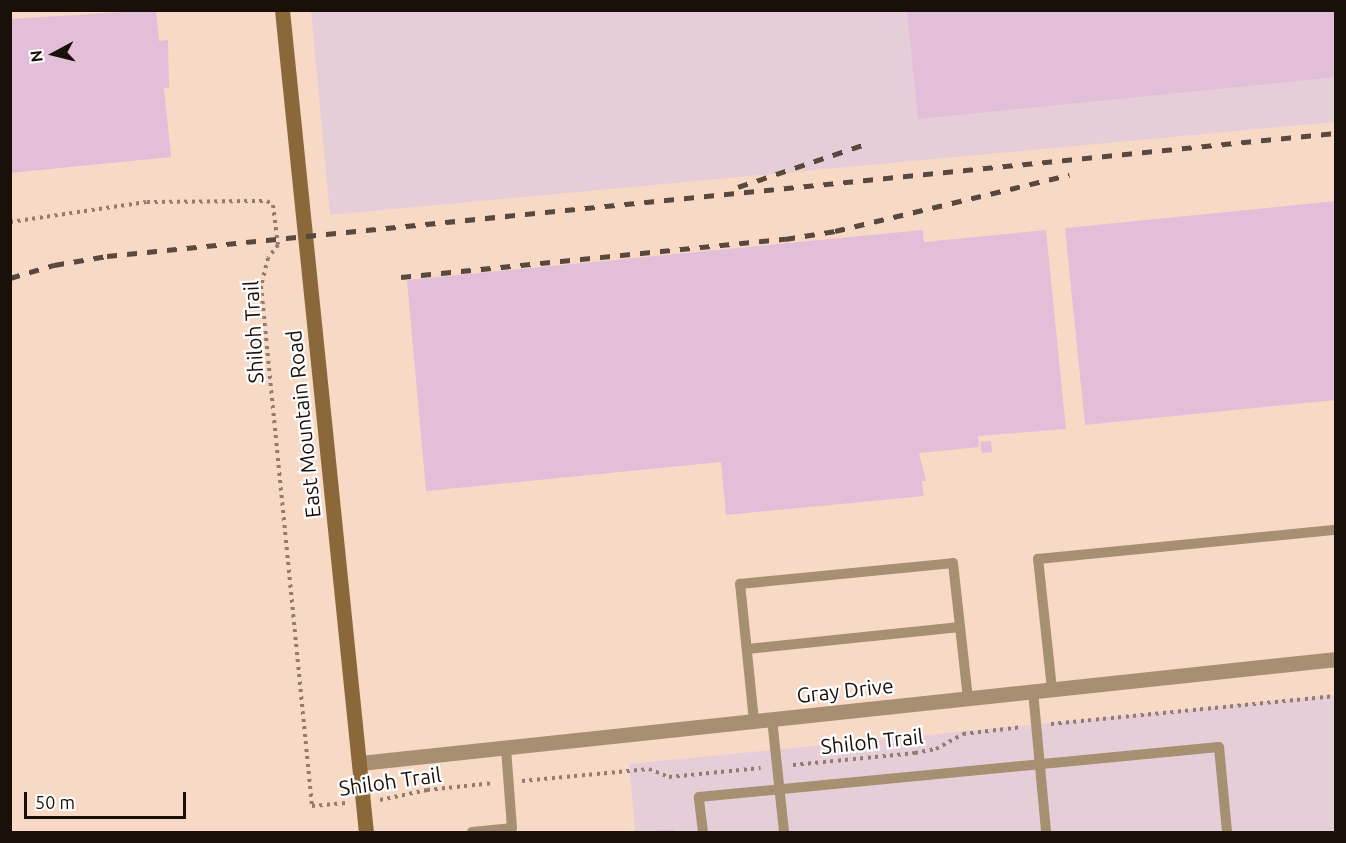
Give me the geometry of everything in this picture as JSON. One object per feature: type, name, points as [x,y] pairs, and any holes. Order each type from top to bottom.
[{"type":"street","name":"East Mountain Road","points":[[282,10],[366,832]]},
{"type":"street","name":"Gray Drive","points":[[360,763],[1335,659]]},
{"type":"lane","points":[[1052,689],[1038,559],[1335,530]]},
{"type":"lane","points":[[754,721],[740,584],[953,562],[968,698]]},
{"type":"lane","points":[[747,649],[960,627]]},
{"type":"lane","points":[[1033,691],[1046,832]]},
{"type":"lane","points":[[772,719],[784,832]]},
{"type":"lane","points":[[703,832],[699,797],[1219,747],[1227,832]]},
{"type":"lane","points":[[472,832],[512,828],[506,748]]},
{"type":"path","name":"Shiloh Trail","points":[[10,222],[147,202],[271,202],[278,245],[268,258],[261,286],[312,806],[401,798],[427,790],[649,769],[669,777],[915,753],[936,749],[963,734],[1335,696]]},
{"type":"shaded area","points":[[311,11],[1335,11],[1335,122],[330,215]]},
{"type":"shaded area","points":[[1335,695],[1335,832],[635,832],[629,764]]},
{"type":"building","points":[[156,10],[159,41],[168,40],[169,88],[164,88],[171,157],[10,173],[10,19]]},
{"type":"building","points":[[907,10],[1336,10],[1336,77],[918,119]]},
{"type":"building","points":[[1336,201],[1336,400],[1085,425],[1065,228]]},
{"type":"building","points":[[923,230],[924,242],[1046,230],[1066,429],[978,436],[979,447],[919,453],[926,481],[922,481],[924,496],[726,515],[721,462],[426,491],[407,280]]},
{"type":"building","points":[[991,441],[992,452],[982,453],[980,442]]},
{"type":"building","points":[[674,829],[674,832],[652,832],[652,831]]},
{"type":"railway","points":[[10,278],[54,265],[107,256],[1336,133]]},
{"type":"railway","points":[[738,187],[869,143]]},
{"type":"railway","points":[[401,277],[785,239],[835,231],[1069,175]]}]
